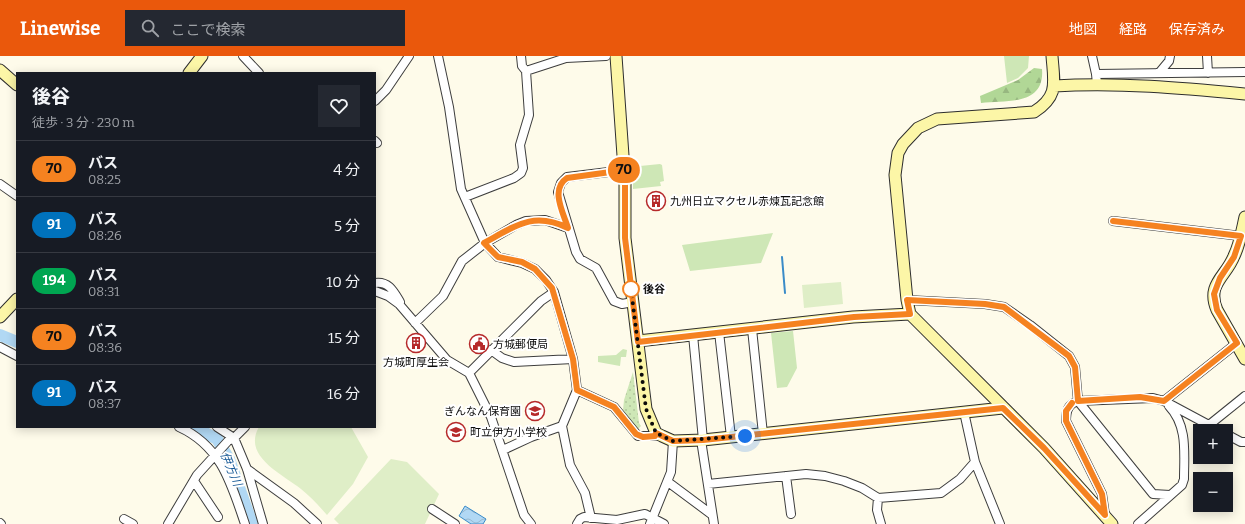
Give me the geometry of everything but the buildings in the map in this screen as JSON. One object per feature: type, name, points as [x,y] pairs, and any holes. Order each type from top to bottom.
[{"type":"street","points":[[190,72],[202,56]]},
{"type":"street","points":[[243,56],[258,72]]},
{"type":"street","points":[[376,100],[386,90],[409,56]]},
{"type":"street","points":[[438,56],[449,107],[461,189],[484,243],[498,257],[522,262],[535,269],[546,280],[554,292],[573,359],[577,390],[562,426],[568,458],[585,493],[591,518]]},
{"type":"street","points":[[465,196],[514,178],[521,173],[523,168],[520,145],[529,116],[526,71],[522,66],[521,56]]},
{"type":"street","points":[[526,71],[566,57],[606,56]]},
{"type":"street","points":[[616,56],[625,170],[625,238],[646,409],[656,433],[673,441],[702,440],[1003,408]]},
{"type":"street","points":[[1052,56],[1054,86],[1051,97],[1046,105],[1034,112],[937,119],[918,128],[903,144],[897,159],[895,175],[907,300],[910,314],[1044,448],[1108,520]]},
{"type":"street","points":[[1092,56],[1097,79]]},
{"type":"street","points":[[1159,74],[1169,61],[1170,56]]},
{"type":"street","points":[[1207,56],[1208,73]]},
{"type":"street","points":[[0,70],[16,84]]},
{"type":"street","points":[[1054,86],[1097,79],[1159,74],[1245,72]]},
{"type":"street","points":[[1097,79],[1155,87],[1245,94]]},
{"type":"street","points":[[625,170],[567,178],[561,183],[558,196],[578,256],[596,268],[614,301],[622,304],[633,302]]},
{"type":"street","points":[[0,184],[16,195]]},
{"type":"street","points":[[1245,217],[1234,257],[1220,278],[1214,294],[1217,310],[1245,359]]},
{"type":"street","points":[[416,323],[443,296],[462,261],[484,243],[526,221],[545,220],[568,228]]},
{"type":"street","points":[[1113,221],[1241,236]]},
{"type":"street","points":[[376,283],[381,282],[390,286],[404,309],[447,360],[469,373],[491,417],[524,515],[531,524]]},
{"type":"street","points":[[376,292],[392,299],[404,309]]},
{"type":"street","points":[[469,373],[541,301],[554,292]]},
{"type":"street","points":[[0,317],[16,300]]},
{"type":"street","points":[[907,300],[985,304],[1004,307],[1069,356],[1075,367],[1078,401],[1153,494],[1170,495]]},
{"type":"street","points":[[638,342],[846,318],[910,314]]},
{"type":"street","points":[[752,329],[763,434]]},
{"type":"street","points":[[719,332],[731,437]]},
{"type":"street","points":[[693,335],[702,440],[711,514],[714,524]]},
{"type":"street","points":[[1164,401],[1237,343]]},
{"type":"street","points":[[0,347],[16,355]]},
{"type":"street","points":[[491,350],[502,358],[514,362],[573,359]]},
{"type":"street","points":[[577,390],[614,407],[638,436],[655,436],[656,433]]},
{"type":"street","points":[[1210,424],[1245,396]]},
{"type":"street","points":[[1108,520],[1102,494],[1066,421],[1066,411],[1072,403],[1078,401],[1140,397],[1164,401],[1207,424]]},
{"type":"street","points":[[1138,524],[1182,485],[1184,479],[1184,440],[1182,426],[1174,411],[1164,401]]},
{"type":"street","points":[[964,412],[975,462],[1000,524]]},
{"type":"street","points":[[503,450],[531,437],[562,426]]},
{"type":"street","points":[[180,428],[218,454],[231,482],[245,524]]},
{"type":"street","points":[[218,428],[231,440],[247,469],[263,524]]},
{"type":"street","points":[[168,524],[194,481],[244,428]]},
{"type":"street","points":[[1233,438],[1241,442],[1245,442]]},
{"type":"street","points":[[651,521],[668,482],[672,464],[673,441]]},
{"type":"street","points":[[708,484],[806,474],[834,478],[857,486],[878,498],[941,493],[960,479],[975,462]]},
{"type":"street","points":[[247,469],[294,503],[317,524]]},
{"type":"street","points":[[786,476],[792,514]]},
{"type":"street","points":[[194,481],[218,517]]},
{"type":"street","points":[[668,482],[711,514]]},
{"type":"street","points":[[878,498],[877,510],[881,524]]},
{"type":"street","points":[[432,509],[454,524]]},
{"type":"street","points":[[577,524],[580,519],[591,518],[617,522],[641,514],[651,521],[664,524]]},
{"type":"street","points":[[124,519],[133,524]]},
{"type":"green space","points":[[1004,56],[1029,56],[1028,68],[1018,78],[1007,83]]},
{"type":"green space","points":[[1034,68],[1042,69],[1041,81],[1037,90],[1031,95],[1012,101],[981,103],[980,96],[1018,80]]},
{"type":"green space","points":[[662,165],[664,181],[660,182],[661,186],[633,189],[633,175],[636,175],[636,173],[641,171],[640,166]]},
{"type":"green space","points":[[773,233],[761,263],[690,271],[682,245]]},
{"type":"green space","points":[[841,282],[843,304],[804,308],[802,285]]},
{"type":"green space","points":[[793,331],[797,368],[787,387],[777,388],[771,333]]},
{"type":"green space","points":[[623,349],[627,350],[626,357],[621,357],[620,366],[598,362],[598,356],[616,355]]},
{"type":"green space","points":[[633,372],[639,423],[641,426],[638,429],[623,410],[624,400]]},
{"type":"green space","points":[[259,428],[352,428],[368,457],[353,484],[327,515],[304,492],[266,463],[256,447],[255,437]]},
{"type":"green space","points":[[391,459],[407,462],[439,494],[425,524],[339,524],[334,519]]},
{"type":"water","points":[[465,506],[486,519],[483,524],[471,524],[459,516]]},
{"type":"waterway","points":[[782,257],[785,293]]},
{"type":"waterway","name":"伊方川","points":[[0,335],[16,342]]},
{"type":"waterway","name":"伊方川","points":[[196,428],[217,439],[229,459],[252,524]]},
{"type":"bus line","name":"70","points":[[1072,403],[1066,411],[1066,421],[1102,494],[1105,515],[1044,448],[1003,408],[703,440],[673,441],[668,440],[656,433],[655,436],[640,437],[614,407],[577,390],[573,359],[566,339],[562,318],[554,292],[543,276],[526,264],[498,257],[484,243],[526,221],[540,219],[568,228],[558,196],[561,183],[567,178],[580,175],[625,170],[625,238],[638,342],[854,317],[910,314],[907,300],[985,304],[1004,307],[1030,325],[1069,356],[1075,367],[1078,387],[1078,401],[1140,397],[1164,401],[1237,343],[1217,310],[1214,302],[1214,294],[1220,278],[1227,270],[1234,257],[1241,236],[1113,221]]},
{"type":"place","name":"九州日立マクセル赤煉瓦記念館","points":[[656,201]]},
{"type":"place","name":"後谷","points":[[631,289]]},
{"type":"place","name":"方城町厚生会","points":[[416,343]]},
{"type":"place","name":"方城郵便局","points":[[479,344]]},
{"type":"place","name":"ぎんなん保育園","points":[[535,411]]},
{"type":"place","name":"町立伊方小学校","points":[[456,432]]},
{"type":"route","points":[[631,289],[646,409],[656,433],[668,440],[673,441],[745,436]]}]
